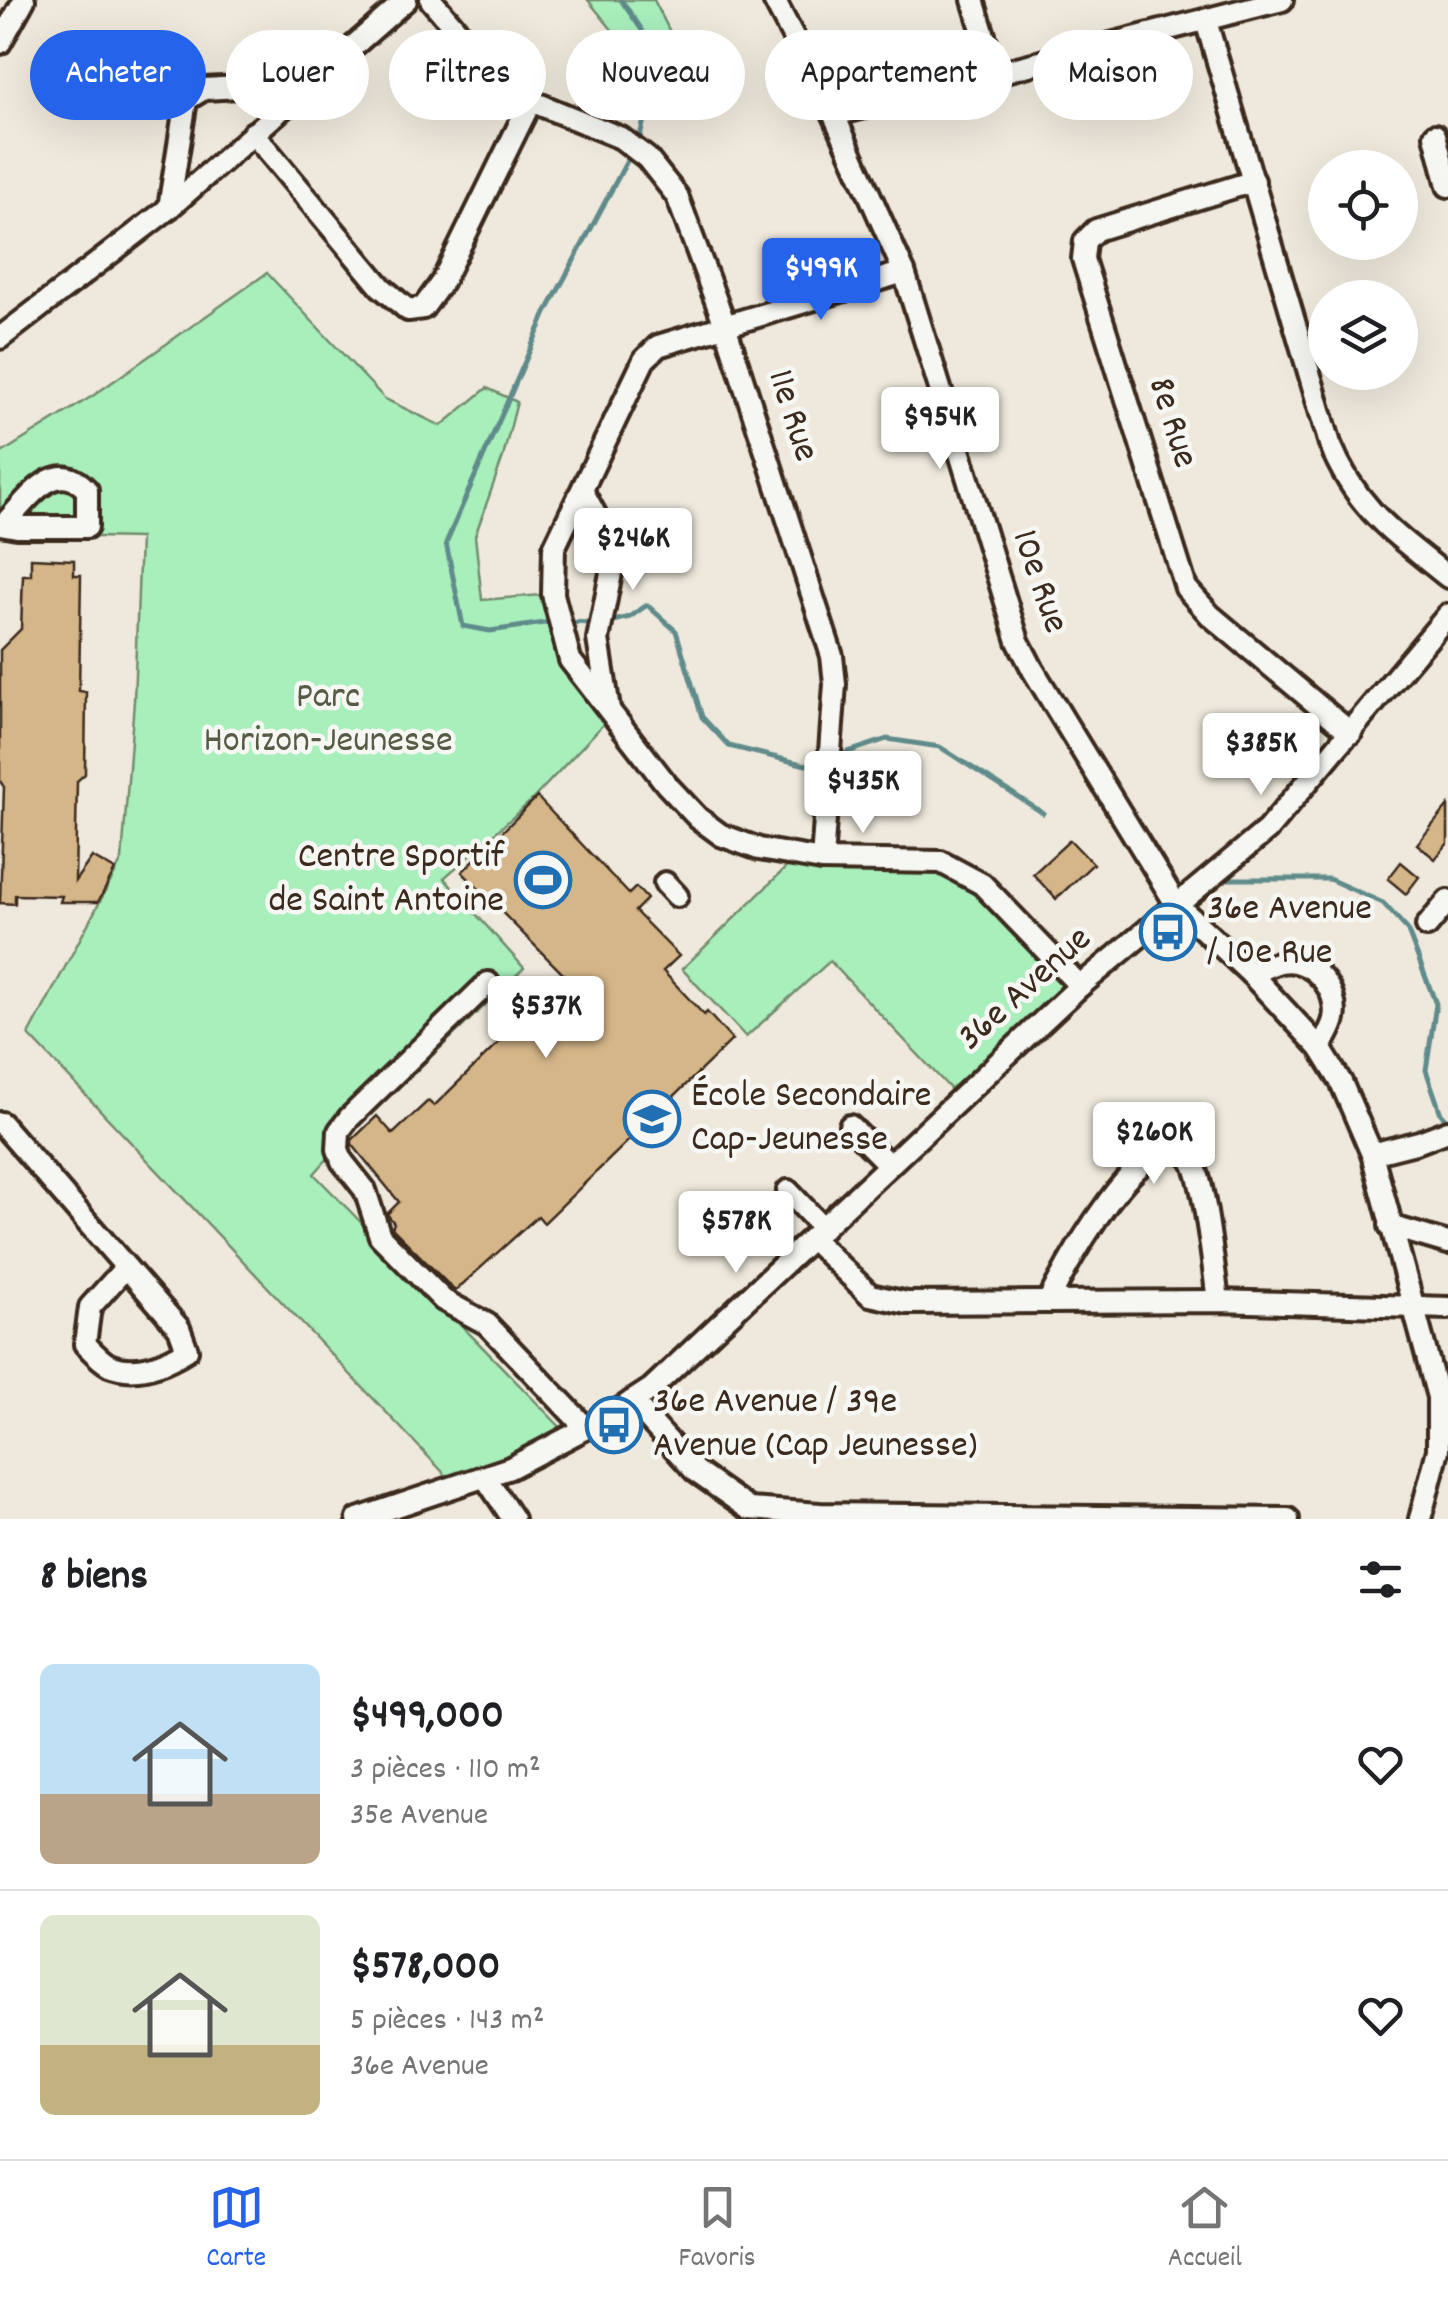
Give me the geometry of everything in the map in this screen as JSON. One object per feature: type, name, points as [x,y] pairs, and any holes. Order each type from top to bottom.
[{"type":"street","points":[[0,43],[24,0]]},
{"type":"street","points":[[369,32],[406,0]]},
{"type":"street","name":"11e Rue","points":[[431,0],[457,30]]},
{"type":"street","name":"10e Rue","points":[[774,0],[790,30]]},
{"type":"street","points":[[973,0],[982,30]]},
{"type":"street","points":[[1013,70],[1282,0]]},
{"type":"street","points":[[1206,21],[1340,470],[1370,511],[1448,576]]},
{"type":"street","points":[[168,208],[186,100],[204,89],[226,88]]},
{"type":"street","name":"11e Rue","points":[[546,107],[622,138],[647,158],[678,196],[832,656],[835,684],[822,860]]},
{"type":"street","points":[[0,338],[168,208],[268,120]]},
{"type":"street","points":[[253,133],[382,286],[408,310],[423,308],[442,282],[522,120]]},
{"type":"street","name":"10e Rue","points":[[836,120],[904,272],[1018,642],[1176,904],[1251,974],[1320,1048],[1372,1154],[1438,1397],[1438,1450],[1420,1519]]},
{"type":"street","points":[[1435,135],[1448,186]]},
{"type":"street","name":"8e Rue","points":[[1254,182],[1096,230],[1085,241],[1083,259],[1186,588],[1210,614],[1351,732]]},
{"type":"street","points":[[904,272],[658,346],[644,360],[554,548],[553,594],[570,660],[610,716],[698,818],[721,834],[759,849],[822,860],[941,862],[982,884],[1080,986]]},
{"type":"street","points":[[584,492],[610,542],[613,563],[598,640],[610,716]]},
{"type":"street","name":"36e Avenue","points":[[358,1519],[510,1468],[651,1389],[1080,986],[1267,830],[1448,615]]},
{"type":"street","points":[[1427,926],[1448,901]]},
{"type":"street","points":[[1251,974],[1284,961],[1306,965],[1322,977],[1333,997],[1336,1016],[1320,1048]]},
{"type":"street","points":[[488,983],[349,1118],[340,1131],[338,1150],[365,1190],[380,1236],[442,1300],[487,1324],[586,1428]]},
{"type":"street","points":[[0,1123],[126,1267],[179,1328],[186,1350],[168,1363],[134,1370],[108,1365],[85,1344],[90,1307],[126,1267]]},
{"type":"street","points":[[850,1126],[888,1165]]},
{"type":"street","points":[[1372,1154],[1420,1142],[1448,1130]]},
{"type":"street","points":[[1048,1302],[1071,1256],[1102,1211],[1138,1167],[1162,1150],[1179,1150],[1193,1161],[1205,1211],[1218,1301]]},
{"type":"street","points":[[788,1190],[818,1234],[870,1295],[907,1303],[1218,1301],[1448,1308]]},
{"type":"street","points":[[1390,1226],[1448,1243]]},
{"type":"street","points":[[632,1401],[694,1472],[749,1510],[1288,1519]]},
{"type":"street","points":[[485,1477],[513,1519]]},
{"type":"green space","points":[[588,0],[654,0],[669,30],[612,30]]},
{"type":"green space","name":"Parc Horizon-Jeunesse","points":[[267,273],[385,399],[441,426],[487,388],[517,402],[503,457],[475,536],[482,600],[553,594],[570,660],[611,716],[530,802],[444,878],[524,968],[345,1139],[314,1174],[570,1437],[457,1487],[29,1035],[122,860],[134,701],[140,538],[0,535],[0,454],[94,395]]},
{"type":"green space","points":[[799,855],[941,862],[982,884],[1080,986],[959,1098],[830,961],[746,1037],[682,969]]},
{"type":"building","points":[[31,558],[74,560],[74,575],[81,575],[79,691],[86,692],[85,774],[77,781],[75,881],[92,857],[115,870],[98,902],[60,902],[62,896],[15,895],[15,904],[0,903],[4,787],[0,781],[0,650],[21,629],[23,575],[31,575]]},
{"type":"building","name":"École Secondaire Cap-Jeunesse","points":[[537,797],[629,894],[636,887],[647,899],[635,911],[679,956],[663,971],[732,1040],[544,1223],[538,1216],[455,1291],[392,1228],[394,1223],[387,1214],[399,1202],[352,1140],[377,1116],[393,1134],[428,1101],[434,1106],[566,977],[462,872]]},
{"type":"building","points":[[1448,806],[1448,843],[1435,859],[1417,844]]},
{"type":"building","points":[[1070,840],[1093,864],[1056,899],[1033,874]]},
{"type":"building","points":[[1401,862],[1419,877],[1406,894],[1388,879]]},
{"type":"waterway","points":[[621,0],[642,30],[652,85],[640,137]]},
{"type":"waterway","points":[[551,622],[490,631],[463,626],[446,543],[546,313],[628,159]]},
{"type":"waterway","points":[[606,623],[630,617],[647,605],[676,631],[702,717],[729,746],[806,765],[814,763]]},
{"type":"waterway","points":[[569,622],[593,623]]},
{"type":"waterway","points":[[839,755],[887,739],[940,747],[1043,813]]},
{"type":"waterway","points":[[1229,879],[1329,879],[1383,903],[1407,929],[1436,1004],[1426,1070],[1441,1114],[1448,1121]]},
{"type":"place","name":"Centre Sportif de Saint Antoine","points":[[543,880]]},
{"type":"place","name":"36e Avenue / 10e Rue","points":[[1168,932]]},
{"type":"place","name":"École Secondaire Cap-Jeunesse","points":[[652,1119]]},
{"type":"place","name":"36e Avenue / 39e Avenue (Cap Jeunesse)","points":[[614,1425]]}]
